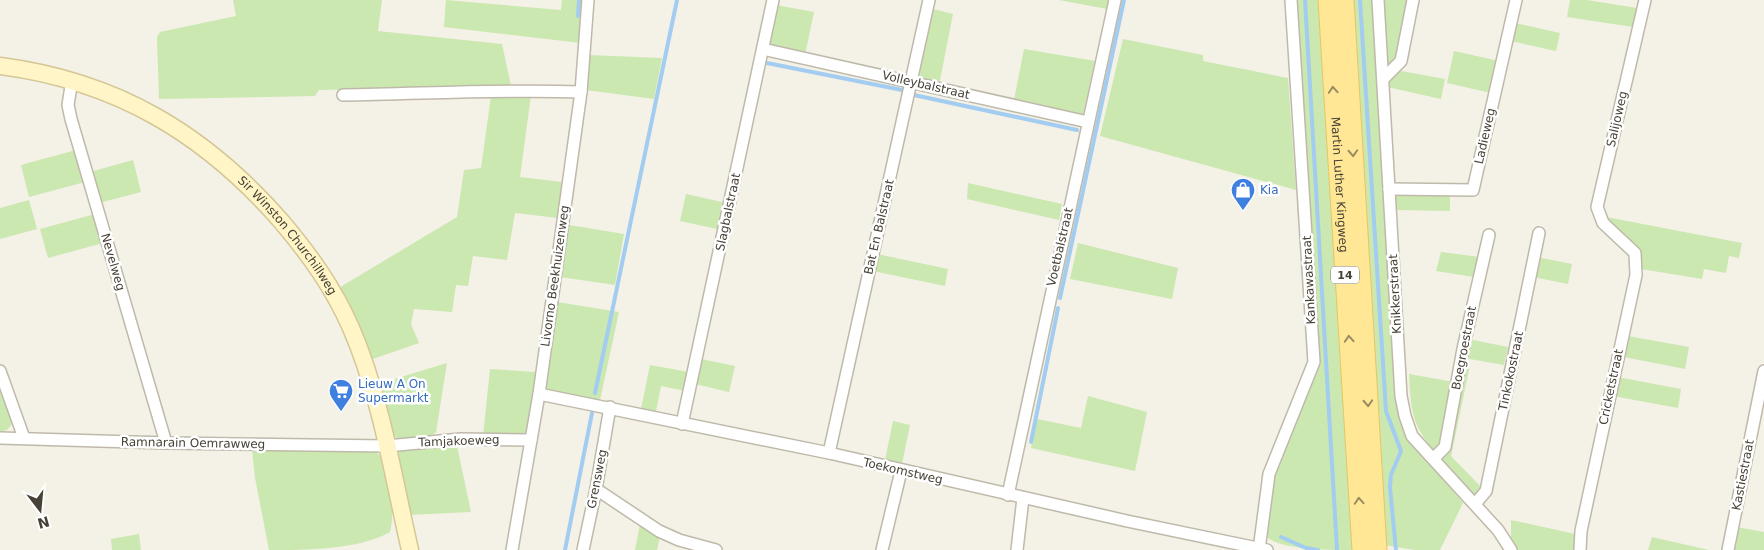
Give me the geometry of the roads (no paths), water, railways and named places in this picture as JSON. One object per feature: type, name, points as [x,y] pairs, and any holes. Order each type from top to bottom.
[{"type":"main road","name":"Martin Luther Kingweg","points":[[1328,0],[1362,550]]},
{"type":"main road","name":"Martin Luther Kingweg","points":[[1344,0],[1377,550]]},
{"type":"street","name":"Livorno Beekhuizenweg","points":[[512,550],[539,394],[580,92],[588,0]]},
{"type":"street","name":"Slagbalstraat","points":[[682,424],[773,0]]},
{"type":"street","name":"Bat En Balstraat","points":[[829,453],[929,0]]},
{"type":"street","name":"Voetbalstraat","points":[[1008,494],[1114,0]]},
{"type":"street","name":"Kankawastraat","points":[[1262,549],[1269,474],[1314,362],[1291,0]]},
{"type":"street","name":"Knikkerstraat","points":[[1378,0],[1401,396],[1405,416],[1412,436],[1498,530],[1511,550]]},
{"type":"street","points":[[1383,79],[1401,62],[1413,0]]},
{"type":"street","name":"Ladieweg","points":[[1389,189],[1473,190],[1516,0]]},
{"type":"street","name":"Salijoweg","points":[[1614,232],[1600,219],[1597,207],[1645,0]]},
{"type":"street","name":"Volleybalstraat","points":[[763,49],[1088,122]]},
{"type":"street","name":"Sir Winston Churchillweg","points":[[0,66],[34,70],[72,80],[152,114],[189,136],[224,162],[251,187],[300,242],[327,280],[351,328],[370,382],[410,550]]},
{"type":"street","name":"Nevelweg","points":[[72,80],[68,105],[71,119],[166,443]]},
{"type":"street","points":[[343,95],[487,93],[518,90],[580,92]]},
{"type":"street","name":"Cricketstraat","points":[[1580,550],[1581,531],[1636,275],[1635,253],[1614,232]]},
{"type":"street","name":"Tinkokostraat","points":[[1474,504],[1486,491],[1539,233]]},
{"type":"street","name":"Boegroestraat","points":[[1434,458],[1445,447],[1463,349],[1489,235]]},
{"type":"street","points":[[0,371],[24,438]]},
{"type":"street","name":"Kastiestraat","points":[[1728,550],[1764,371]]},
{"type":"street","name":"Toekomstweg","points":[[539,394],[829,453],[901,471],[1262,549]]},
{"type":"street","name":"Grensweg","points":[[583,550],[610,407]]},
{"type":"street","name":"Ramnarain Oemrawweg","points":[[0,438],[166,443],[386,446]]},
{"type":"street","name":"Tamjakoeweg","points":[[386,446],[461,439],[531,440]]},
{"type":"street","points":[[882,550],[901,471]]},
{"type":"street","points":[[596,489],[659,531],[680,540],[716,550]]},
{"type":"street","points":[[1017,550],[1023,498]]},
{"type":"waterway","points":[[578,16],[579,0]]},
{"type":"waterway","points":[[595,393],[677,0]]},
{"type":"waterway","points":[[1060,298],[1124,0]]},
{"type":"waterway","points":[[1305,0],[1337,550]]},
{"type":"waterway","points":[[1360,0],[1386,411],[1401,451],[1391,475],[1390,487],[1396,550]]},
{"type":"waterway","points":[[767,63],[902,90]]},
{"type":"waterway","points":[[914,95],[1077,130]]},
{"type":"waterway","points":[[1031,442],[1058,308]]},
{"type":"waterway","points":[[565,550],[592,413]]},
{"type":"waterway","points":[[1281,537],[1306,548],[1318,550]]},
{"type":"place","name":"Kia","points":[[1243,211]]},
{"type":"place","name":"Lieuw A On Supermarkt","points":[[341,412]]}]
